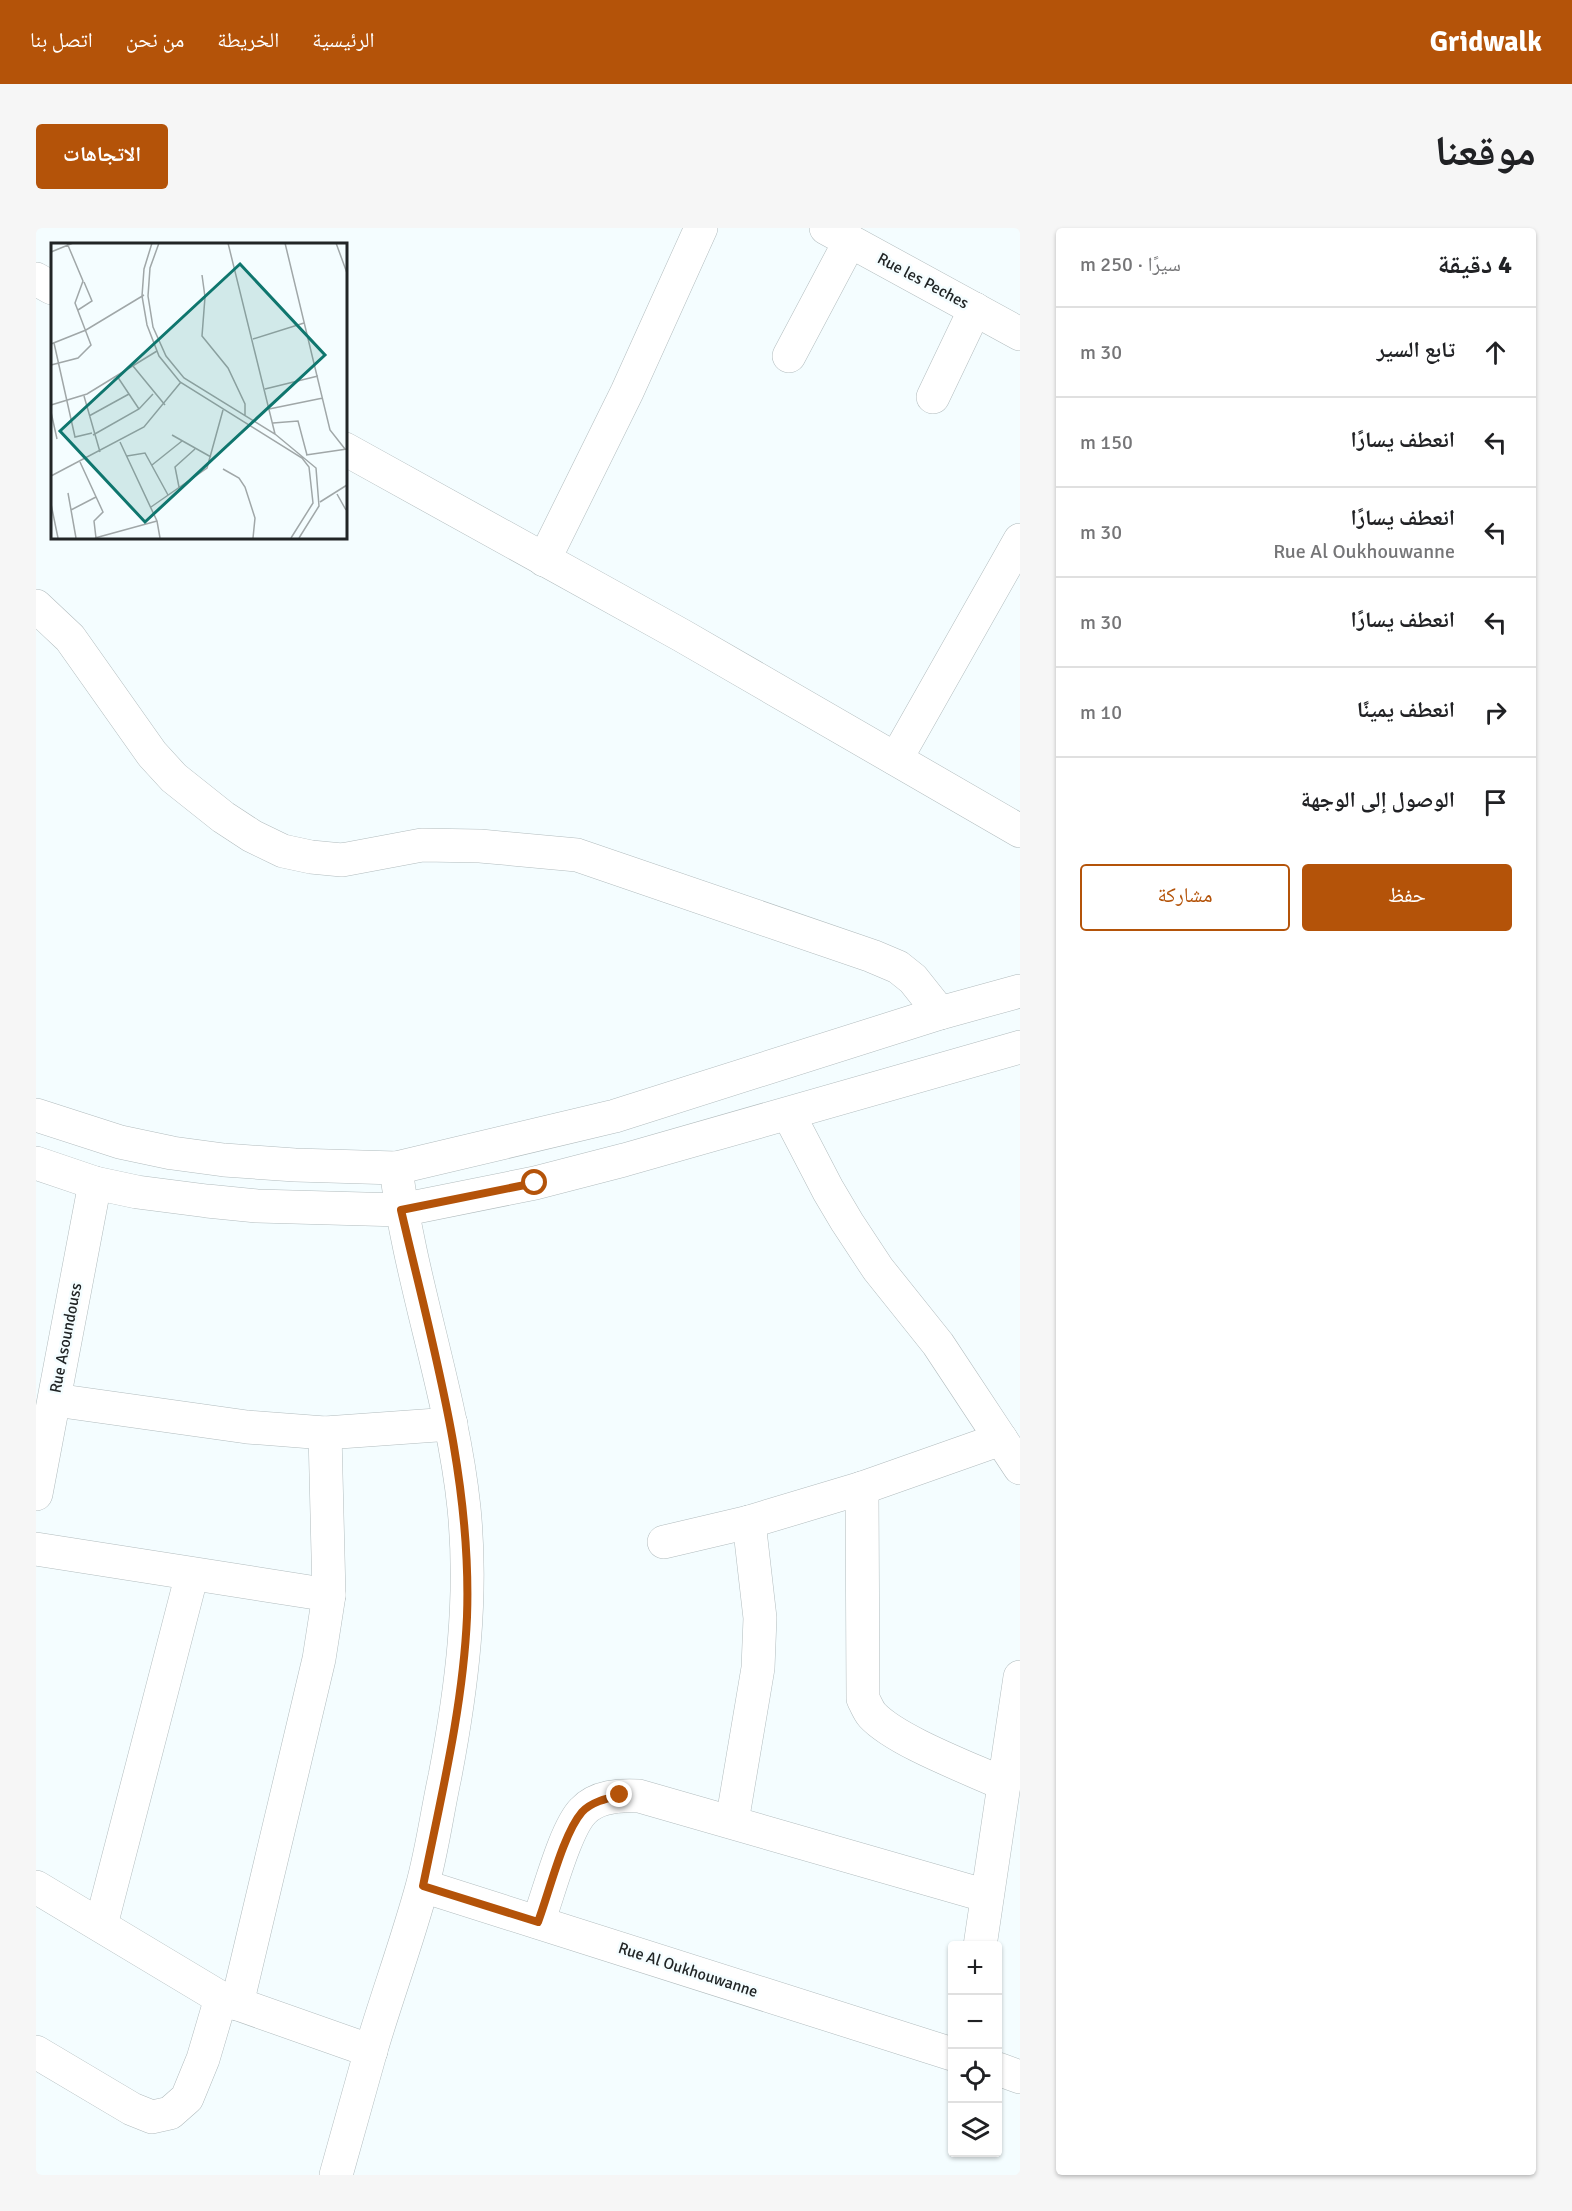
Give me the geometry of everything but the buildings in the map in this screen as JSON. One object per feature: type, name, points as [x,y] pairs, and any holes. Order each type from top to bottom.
[{"type":"street","points":[[543,560],[627,392],[701,228]]},
{"type":"street","points":[[789,356],[838,235]]},
{"type":"street","name":"Rue les Peches","points":[[838,235],[1020,334]]},
{"type":"street","points":[[36,279],[51,287]]},
{"type":"street","points":[[933,398],[975,309]]},
{"type":"street","points":[[346,450],[681,635],[1020,831]]},
{"type":"street","points":[[896,759],[1020,540]]},
{"type":"street","points":[[36,606],[70,638],[152,754],[174,778],[232,823],[282,851],[342,860],[422,845],[501,848],[577,855],[898,967],[913,979],[940,1012]]},
{"type":"street","points":[[36,1115],[120,1142],[172,1153],[296,1165],[396,1168],[615,1116],[940,1012],[1020,991]]},
{"type":"street","points":[[36,1163],[95,1183],[137,1192],[257,1206],[401,1210],[535,1183],[789,1114],[1020,1047]]},
{"type":"street","points":[[789,1114],[828,1191],[847,1222],[878,1269],[938,1344],[1020,1468]]},
{"type":"street","points":[[336,2175],[371,2051],[423,1886],[454,1730],[463,1668],[467,1617],[464,1508],[451,1424],[401,1210],[396,1168]]},
{"type":"street","name":"Rue Asoundouss","points":[[36,1494],[95,1183]]},
{"type":"street","points":[[55,1400],[247,1427],[325,1433],[451,1424]]},
{"type":"street","points":[[36,2052],[132,2109],[153,2117],[170,2113],[187,2098],[229,2001],[319,1659],[329,1595],[325,1433]]},
{"type":"street","points":[[664,1542],[749,1522],[862,1488],[1001,1439]]},
{"type":"street","points":[[862,1488],[863,1699],[872,1714],[887,1727],[910,1741],[1004,1784]]},
{"type":"street","points":[[732,1822],[758,1668],[758,1589],[749,1522]]},
{"type":"street","points":[[36,1549],[329,1595]]},
{"type":"street","points":[[101,1925],[192,1574]]},
{"type":"street","points":[[981,1941],[1020,1677]]},
{"type":"street","points":[[538,1922],[570,1831],[583,1810],[604,1798],[620,1795],[639,1796],[987,1896]]},
{"type":"street","name":"Rue Al Oukhouwanne","points":[[423,1886],[948,2053]]},
{"type":"street","points":[[36,1887],[229,2001],[371,2051]]},
{"type":"street","points":[[1002,2070],[1020,2077]]},
{"type":"route","points":[[535,1183],[401,1210],[451,1424],[464,1508],[467,1569],[467,1617],[463,1668],[454,1730],[423,1886],[538,1922],[570,1831],[583,1810],[604,1798],[620,1795]]}]
